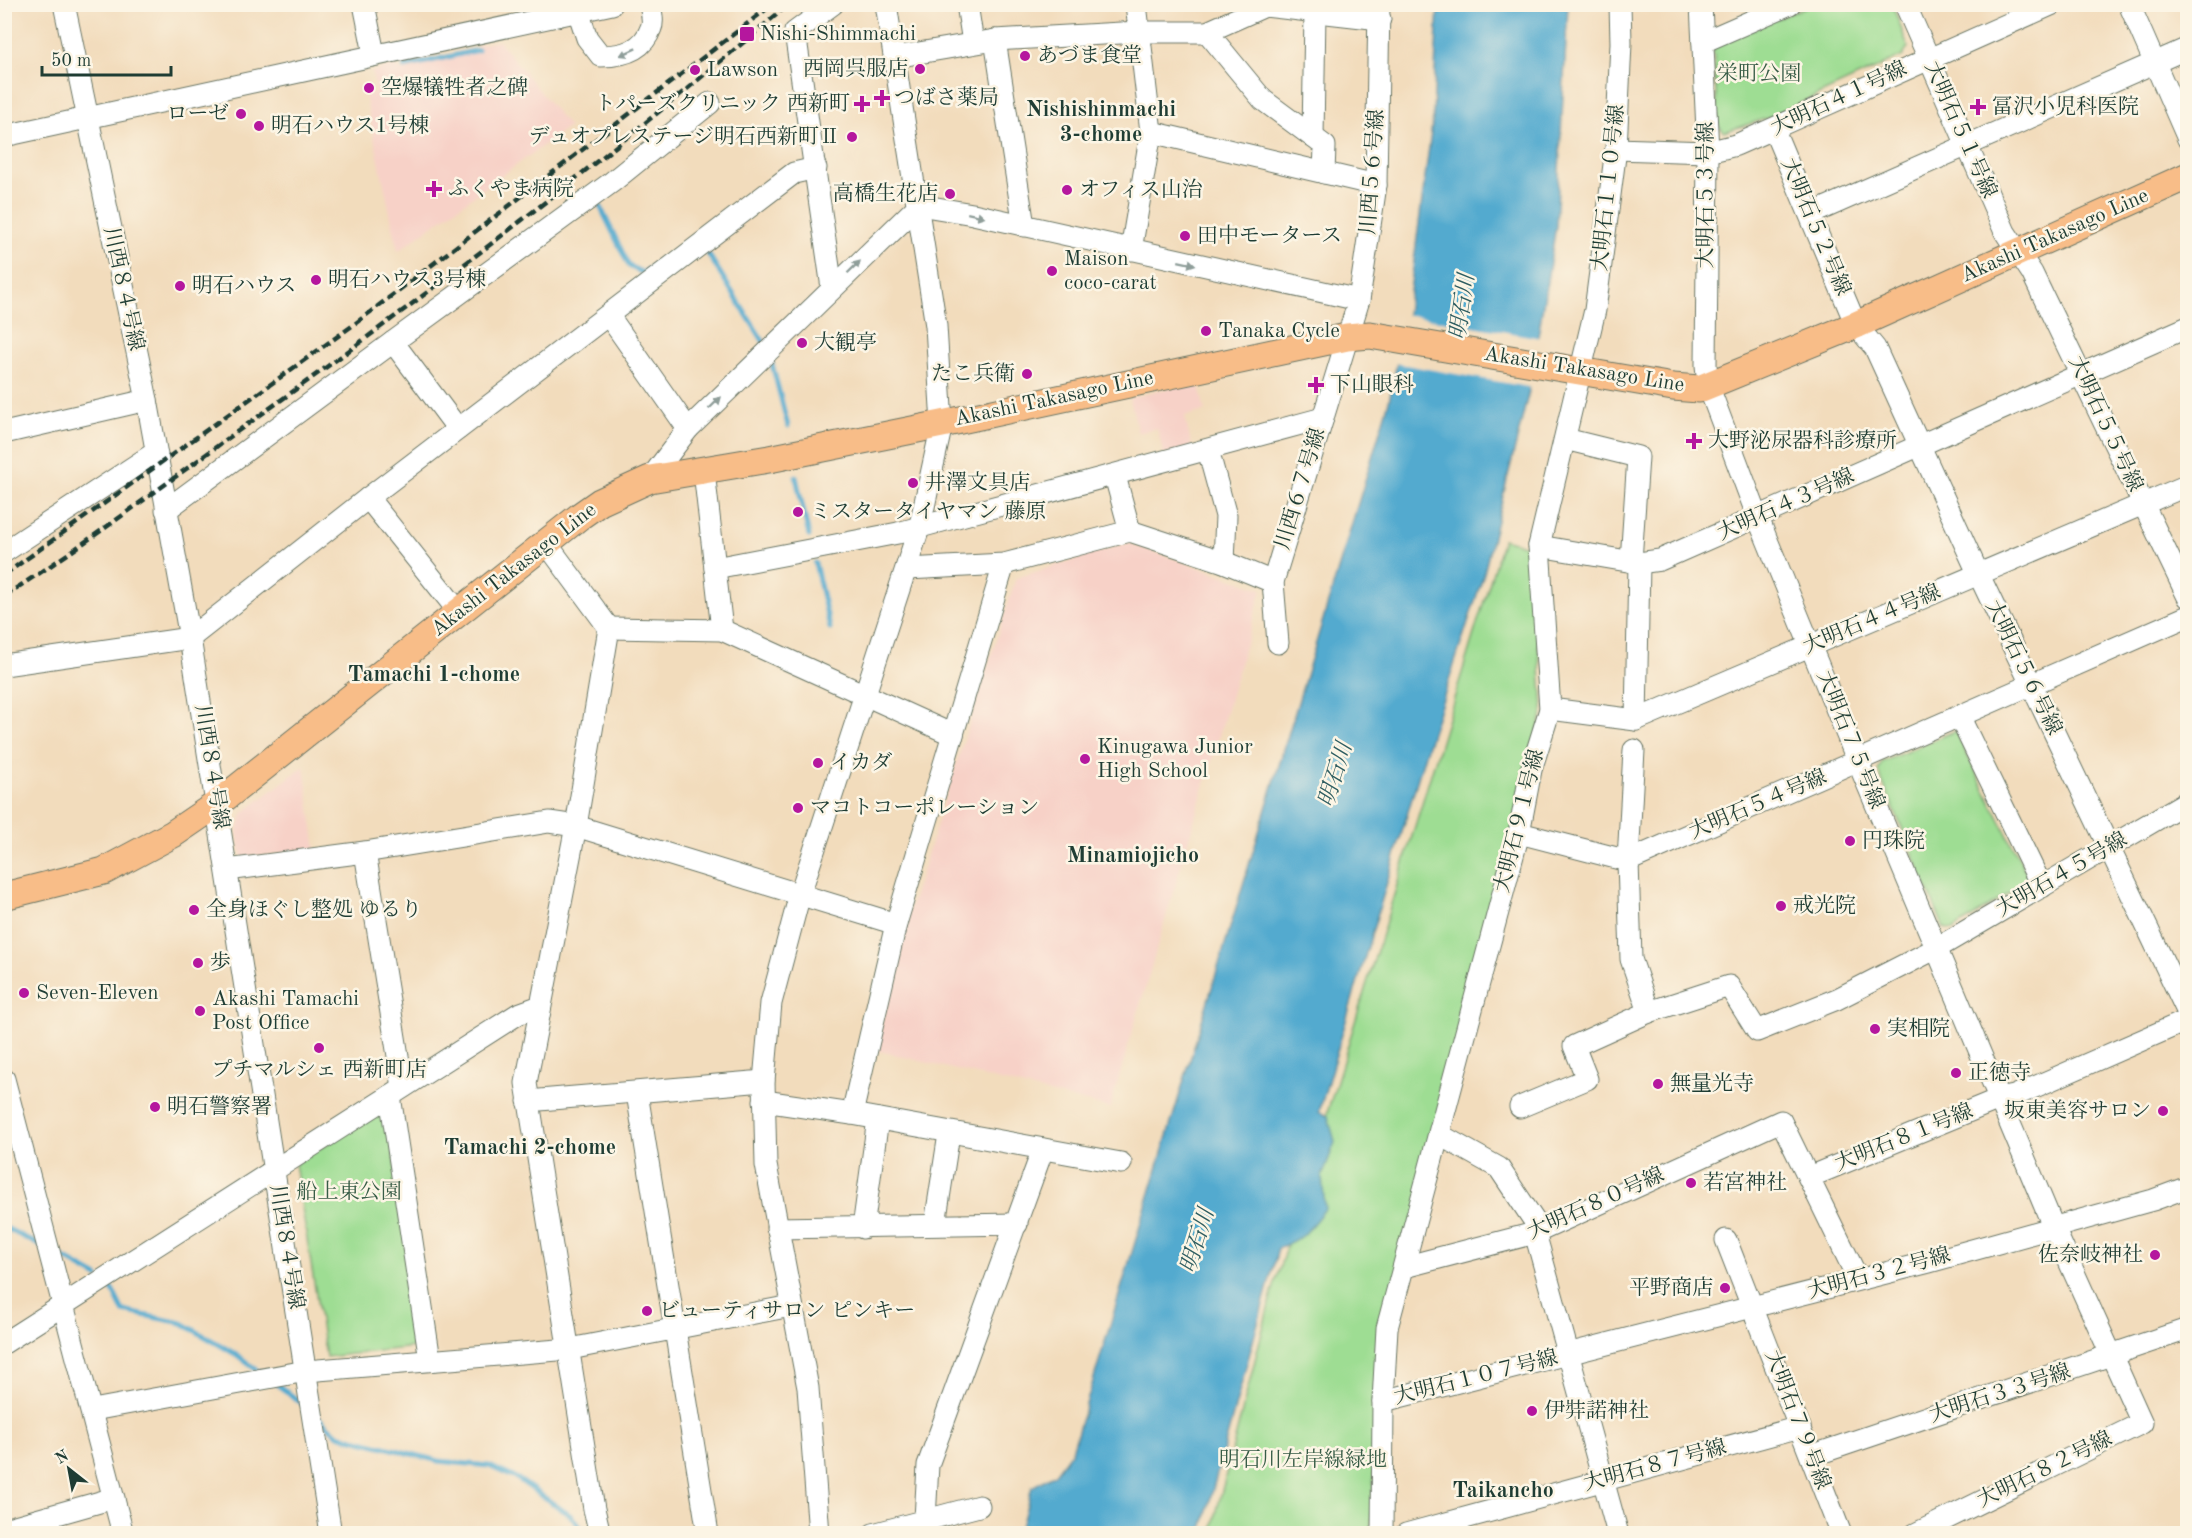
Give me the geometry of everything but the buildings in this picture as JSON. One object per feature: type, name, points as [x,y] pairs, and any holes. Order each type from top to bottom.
[{"type":"main road","name":"Akashi Takasago Line","points":[[4,896],[104,871],[173,834],[217,804],[600,501],[650,479],[704,471],[942,424],[1347,337],[1376,336],[1673,387],[1699,389],[1856,325],[2187,176]]},
{"type":"street","name":"川西８４号線","points":[[64,4],[147,400],[190,638],[331,1533]]},
{"type":"street","points":[[364,4],[374,54]]},
{"type":"street","points":[[4,136],[612,4]]},
{"type":"street","points":[[578,11],[586,38],[601,56],[620,56],[639,47],[652,27],[650,4]]},
{"type":"street","points":[[832,288],[795,32],[833,4]]},
{"type":"street","points":[[819,1533],[808,1388],[765,1165],[764,1091],[771,1003],[800,894],[920,525],[942,424],[936,326],[886,4]]},
{"type":"street","points":[[967,4],[973,43]]},
{"type":"street","points":[[1131,250],[1150,132],[1136,4]]},
{"type":"street","name":"大明石１１０号線","points":[[1574,369],[1595,310],[1616,149],[1621,43],[1620,4]]},
{"type":"street","name":"大明石５３号線","points":[[1701,4],[1708,152],[1706,365],[1708,385]]},
{"type":"street","points":[[1703,42],[1790,4]]},
{"type":"street","name":"大明石５１号線","points":[[1905,4],[1966,146],[2006,232],[2019,252]]},
{"type":"street","name":"大明石４１号線","points":[[1616,149],[1708,152],[1774,130],[2052,4]]},
{"type":"street","points":[[2129,4],[2187,139]]},
{"type":"street","points":[[895,57],[995,40],[1139,32],[1207,32],[1264,6],[1315,12],[1380,12]]},
{"type":"street","points":[[1313,137],[1315,12]]},
{"type":"street","name":"川西５６号線","points":[[1347,337],[1359,300],[1376,185],[1380,12]]},
{"type":"street","points":[[1207,32],[1263,100],[1325,146],[1324,173]]},
{"type":"street","points":[[995,40],[1024,226]]},
{"type":"street","points":[[1811,214],[2187,48]]},
{"type":"street","points":[[166,510],[612,182],[710,103]]},
{"type":"street","name":"大明石５２号線","points":[[1774,130],[1856,325]]},
{"type":"street","points":[[1150,132],[1376,185]]},
{"type":"street","points":[[4,665],[190,638],[368,498],[794,173],[816,168]]},
{"type":"street","points":[[919,205],[1359,300]]},
{"type":"street","points":[[650,479],[688,429],[919,205]]},
{"type":"street","name":"大明石５５号線","points":[[2019,252],[2032,273],[2187,597]]},
{"type":"street","points":[[609,316],[688,429]]},
{"type":"street","name":"大明石５６号線","points":[[1856,325],[1875,348],[1978,573],[2187,1013]]},
{"type":"street","name":"大明石４３号線","points":[[1539,546],[1635,562],[1660,560],[2187,327]]},
{"type":"street","name":"川西６７号線","points":[[1278,644],[1273,582],[1347,337]]},
{"type":"street","points":[[393,342],[458,429]]},
{"type":"street","name":"大明石９１号線","points":[[1382,1533],[1383,1401],[1387,1328],[1519,833],[1531,770],[1550,709],[1539,546],[1565,439],[1574,369]]},
{"type":"street","name":"大明石７５号線","points":[[1708,385],[1758,518],[1858,762],[2053,1226],[2142,1423]]},
{"type":"street","points":[[4,433],[147,400]]},
{"type":"street","points":[[715,568],[898,533],[920,525],[1115,477],[1323,418]]},
{"type":"street","points":[[1550,709],[1636,720],[1635,562],[1638,457],[1565,439]]},
{"type":"street","points":[[1208,450],[1226,516],[1224,562]]},
{"type":"street","points":[[4,552],[156,452]]},
{"type":"street","points":[[704,471],[722,630]]},
{"type":"street","points":[[1115,477],[1130,531]]},
{"type":"street","name":"大明石４４号線","points":[[1636,720],[2187,485]]},
{"type":"street","points":[[368,498],[459,612]]},
{"type":"street","points":[[907,569],[1004,564],[1130,531],[1224,562],[1273,582]]},
{"type":"street","points":[[547,544],[609,628],[576,826],[526,1083],[600,1533]]},
{"type":"street","points":[[852,1114],[896,924],[1004,564]]},
{"type":"street","name":"大明石５４号線","points":[[1628,861],[1960,718],[2187,616]]},
{"type":"street","points":[[609,628],[722,630],[953,735]]},
{"type":"street","points":[[1960,718],[2042,887]]},
{"type":"street","points":[[1634,750],[1628,861],[1631,959],[1649,1012]]},
{"type":"street","name":"大明石４５号線","points":[[1937,948],[2187,801]]},
{"type":"street","points":[[227,870],[365,852],[549,822],[576,826],[896,924]]},
{"type":"street","points":[[1519,833],[1628,861]]},
{"type":"street","points":[[365,852],[430,1360]]},
{"type":"street","points":[[1521,1107],[1587,1079],[1574,1046],[1649,1012],[1729,986],[1757,1031],[1837,999],[1937,948]]},
{"type":"street","points":[[4,1343],[518,1014],[540,1006]]},
{"type":"street","name":"大明石８１号線","points":[[1809,1177],[1999,1099],[2014,1096],[2187,1020]]},
{"type":"street","points":[[4,1079],[63,1306],[93,1410],[123,1533]]},
{"type":"street","points":[[528,1101],[637,1093],[764,1091],[852,1114],[949,1134],[1121,1163]]},
{"type":"street","points":[[637,1093],[708,1533]]},
{"type":"street","points":[[863,1228],[878,1119]]},
{"type":"street","name":"大明石８０号線","points":[[1404,1268],[1535,1233],[1781,1121],[1809,1177]]},
{"type":"street","points":[[935,1224],[949,1134]]},
{"type":"street","points":[[1440,1135],[1499,1168],[1535,1222],[1535,1233],[1618,1533]]},
{"type":"street","points":[[925,1520],[928,1465],[1043,1149]]},
{"type":"street","points":[[1809,1177],[1858,1278]]},
{"type":"street","name":"大明石３２号線","points":[[1569,1354],[1753,1308],[1858,1278],[1929,1262],[2152,1200],[2187,1187]]},
{"type":"street","points":[[777,1228],[1017,1224]]},
{"type":"street","name":"大明石７９号線","points":[[1726,1240],[1841,1533]]},
{"type":"street","points":[[93,1410],[306,1371],[570,1349],[791,1306]]},
{"type":"street","name":"大明石３３号線","points":[[1811,1456],[2187,1329]]},
{"type":"street","name":"大明石１０７号線","points":[[1383,1401],[1569,1354]]},
{"type":"street","name":"大明石８２号線","points":[[1916,1533],[2142,1423]]},
{"type":"street","name":"大明石８７号線","points":[[1406,1533],[1800,1427]]},
{"type":"street","points":[[4,1528],[114,1498]]},
{"type":"street","points":[[873,1533],[979,1506]]},
{"type":"shaded area","name":"ふくやま病院","points":[[499,41],[569,127],[398,251],[365,95],[376,92],[372,72],[392,66],[403,70],[479,52],[477,45]]},
{"type":"shaded area","points":[[1198,381],[1205,411],[1185,416],[1192,449],[1164,455],[1157,428],[1138,433],[1130,398]]},
{"type":"shaded area","name":"Kinugawa Junior High School","points":[[1128,543],[1262,589],[1110,1108],[876,1050],[903,930],[1016,578]]},
{"type":"shaded area","points":[[304,766],[316,849],[242,858],[237,832],[244,812]]},
{"type":"green space","name":"栄町公園","points":[[1892,4],[1908,47],[1903,56],[1768,118],[1724,132],[1718,125],[1713,46],[1810,5]]},
{"type":"green space","name":"明石川左岸線緑地","points":[[1503,539],[1531,547],[1543,710],[1377,1403],[1371,1533],[1211,1534],[1272,1293]]},
{"type":"green space","points":[[1955,731],[2030,880],[1953,930],[1944,928],[1878,771],[1882,762]]},
{"type":"green space","name":"船上東公園","points":[[380,1110],[388,1119],[421,1339],[414,1347],[326,1357],[295,1164]]},
{"type":"water","name":"明石川","points":[[1438,5],[1568,5],[1556,226],[1529,391],[1484,573],[1426,751],[1319,1112],[1328,1116],[1335,1142],[1322,1177],[1325,1209],[1304,1235],[1278,1249],[1201,1533],[1019,1534],[1032,1487],[1055,1474],[1072,1451],[1389,401],[1407,314],[1433,117]]},
{"type":"pier","points":[[1404,314],[1541,338],[1533,388],[1394,363]]},
{"type":"waterway","points":[[404,67],[478,50]]},
{"type":"waterway","points":[[600,206],[629,266],[643,273],[663,260]]},
{"type":"waterway","points":[[705,249],[765,344]]},
{"type":"waterway","points":[[772,364],[788,426]]},
{"type":"waterway","points":[[796,477],[809,536]]},
{"type":"waterway","points":[[815,563],[830,628]]},
{"type":"waterway","points":[[4,1227],[43,1247]]},
{"type":"waterway","points":[[57,1254],[98,1277]]},
{"type":"waterway","points":[[105,1283],[112,1289],[123,1311],[182,1323],[237,1355],[262,1374]]},
{"type":"waterway","points":[[275,1383],[303,1404]]},
{"type":"waterway","points":[[319,1418],[338,1435],[439,1461],[489,1466],[518,1479],[571,1516],[586,1534]]},
{"type":"railway","points":[[4,575],[352,326],[773,4]]},
{"type":"railway","points":[[4,596],[64,557],[449,276],[655,115],[789,4]]},
{"type":"place","name":"Nishi-Shimmachi","points":[[747,34]]},
{"type":"place","name":"あづま食堂","points":[[1025,56]]},
{"type":"place","name":"西岡呉服店","points":[[920,69]]},
{"type":"place","name":"Lawson","points":[[695,70]]},
{"type":"place","name":"空爆犠牲者之碑","points":[[369,88]]},
{"type":"place","name":"つばさ薬局","points":[[882,98]]},
{"type":"place","name":"トパーズクリニック 西新町","points":[[862,104]]},
{"type":"place","name":"冨沢小児科医院","points":[[1978,107]]},
{"type":"place","name":"ローゼ","points":[[241,114]]},
{"type":"place","name":"明石ハウス1号棟","points":[[259,126]]},
{"type":"place","name":"デュオプレステージ明石西新町Ⅱ","points":[[852,137]]},
{"type":"place","name":"ふくやま病院","points":[[434,189]]},
{"type":"place","name":"オフィス山治","points":[[1067,190]]},
{"type":"place","name":"高橋生花店","points":[[950,194]]},
{"type":"place","name":"田中モータース","points":[[1185,236]]},
{"type":"place","name":"Maison coco-carat","points":[[1052,271]]},
{"type":"place","name":"明石ハウス3号棟","points":[[316,280]]},
{"type":"place","name":"明石ハウス","points":[[180,286]]},
{"type":"place","name":"Tanaka Cycle","points":[[1206,331]]},
{"type":"place","name":"大観亭","points":[[802,343]]},
{"type":"place","name":"たこ兵衛","points":[[1027,374]]},
{"type":"place","name":"下山眼科","points":[[1316,385]]},
{"type":"place","name":"大野泌尿器科診療所","points":[[1694,441]]},
{"type":"place","name":"井澤文具店","points":[[913,483]]},
{"type":"place","name":"ミスタータイヤマン 藤原","points":[[798,512]]},
{"type":"place","name":"Kinugawa Junior High School","points":[[1085,759]]},
{"type":"place","name":"イカダ","points":[[818,763]]},
{"type":"place","name":"マコトコーポレーション","points":[[798,808]]},
{"type":"place","name":"円珠院","points":[[1850,841]]},
{"type":"place","name":"戒光院","points":[[1781,906]]},
{"type":"place","name":"全身ほぐし整処 ゆるり","points":[[194,910]]},
{"type":"place","name":"歩","points":[[198,963]]},
{"type":"place","name":"Seven-Eleven","points":[[24,993]]},
{"type":"place","name":"Akashi Tamachi Post Office","points":[[200,1011]]},
{"type":"place","name":"実相院","points":[[1875,1029]]},
{"type":"place","name":"プチマルシェ 西新町店","points":[[319,1048]]},
{"type":"place","name":"正徳寺","points":[[1956,1073]]},
{"type":"place","name":"無量光寺","points":[[1658,1084]]},
{"type":"place","name":"明石警察署","points":[[155,1107]]},
{"type":"place","name":"坂東美容サロン","points":[[2163,1111]]},
{"type":"place","name":"若宮神社","points":[[1691,1183]]},
{"type":"place","name":"佐奈岐神社","points":[[2155,1255]]},
{"type":"place","name":"平野商店","points":[[1725,1288]]},
{"type":"place","name":"ビューティサロン ピンキー","points":[[647,1311]]},
{"type":"place","name":"伊弉諾神社","points":[[1532,1411]]},
{"type":"district","name":"Nishishinmachi 3-chome","points":[[1101,122]]},
{"type":"district","name":"Tamachi 1-chome","points":[[434,675]]},
{"type":"district","name":"Minamiojicho","points":[[1133,856]]},
{"type":"district","name":"Tamachi 2-chome","points":[[530,1148]]},
{"type":"district","name":"Taikancho","points":[[1503,1491]]}]
